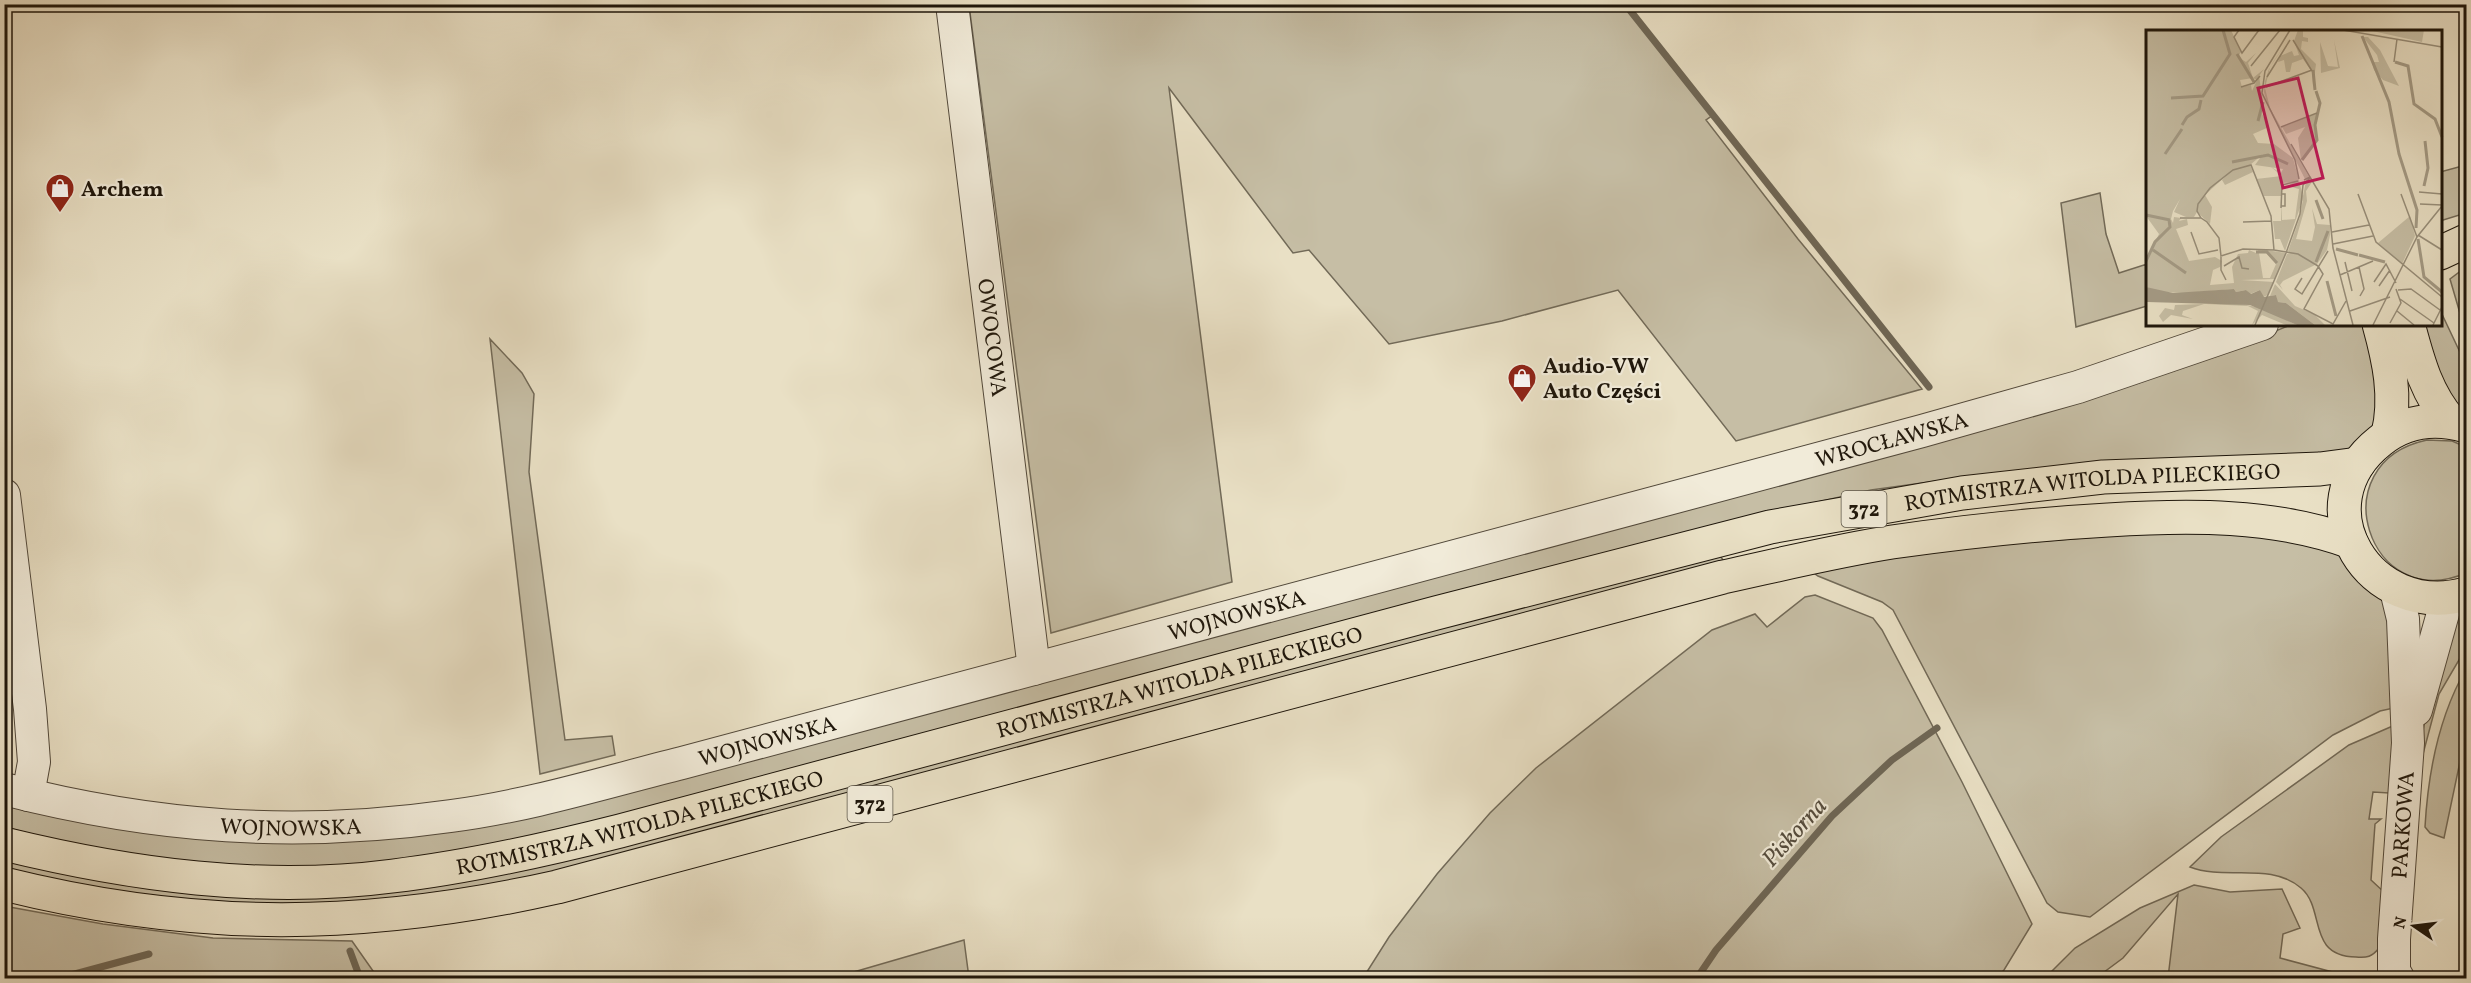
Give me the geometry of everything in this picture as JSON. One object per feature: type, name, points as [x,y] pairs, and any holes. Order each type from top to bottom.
[{"type":"main road","points":[[2441,252],[2466,241]]},
{"type":"main road","points":[[2380,326],[2388,360],[2392,402],[2388,434]]},
{"type":"main road","points":[[2409,326],[2426,385],[2436,404],[2459,424]]},
{"type":"main road","points":[[2457,596],[2425,599],[2396,590],[2367,569],[2351,543],[2345,522],[2345,504],[2358,464],[2369,450],[2388,434],[2419,422],[2459,424]]},
{"type":"main road","name":"ROTMISTRZA WITOLDA PILECKIEGO","points":[[4,844],[86,864],[218,880],[338,880],[392,877],[479,863],[632,828],[1447,609],[1770,527],[1962,493],[2103,477],[2320,469],[2358,464]]},
{"type":"main road","name":"ROTMISTRZA WITOLDA PILECKIEGO","points":[[4,884],[134,911],[215,918],[326,920],[408,914],[500,899],[592,878],[1678,589],[1890,543],[2058,523],[2157,517],[2212,518],[2267,524],[2323,532],[2351,543]]},
{"type":"street","name":"OWOCOWA","points":[[952,4],[1034,669]]},
{"type":"street","name":"WROCŁAWSKA","points":[[1514,540],[2078,387],[2256,326]]},
{"type":"street","points":[[4,495],[30,710],[34,762],[16,792]]},
{"type":"street","name":"WOJNOWSKA","points":[[16,792],[98,812],[217,826],[322,829],[452,816],[547,797],[1514,540]]},
{"type":"street","points":[[2396,590],[2403,619],[2408,743]]},
{"type":"street","points":[[2408,743],[2457,596]]},
{"type":"street","name":"PARKOWA","points":[[2398,978],[2394,971],[2394,939],[2408,743]]},
{"type":"shaded area","points":[[969,5],[1625,5],[1713,115],[1706,120],[1798,239],[1922,389],[1736,441],[1618,290],[1502,321],[1389,344],[1309,250],[1293,253],[1169,88],[1232,582],[1051,633]]},
{"type":"shaded area","points":[[2466,165],[2466,213],[2441,221],[2441,172]]},
{"type":"shaded area","points":[[2100,193],[2106,234],[2119,273],[2146,264],[2146,306],[2076,327],[2061,203]]},
{"type":"shaded area","points":[[2466,267],[2466,334],[2450,279]]},
{"type":"shaded area","points":[[2441,312],[2466,365],[2466,412],[2450,404],[2418,326],[2441,326]]},
{"type":"shaded area","points":[[2288,326],[2368,326],[2375,337],[2377,424],[2346,454],[1988,474],[1871,490],[1702,528],[625,814],[493,846],[416,860],[357,866],[298,868],[238,866],[120,853],[62,842],[5,827],[4,800],[330,839],[2263,336]]},
{"type":"shaded area","points":[[490,339],[522,373],[534,394],[529,472],[565,740],[612,736],[615,755],[540,774]]},
{"type":"shaded area","points":[[2427,440],[2452,441],[2466,447],[2466,573],[2432,580],[2404,573],[2383,555],[2370,531],[2366,503],[2374,476],[2394,454]]},
{"type":"shaded area","points":[[2198,529],[2296,539],[2327,548],[2345,559],[2373,586],[2393,613],[2394,708],[2380,711],[2333,735],[2090,917],[2058,912],[2047,903],[1893,610],[1882,602],[1811,571],[1953,548]]},
{"type":"shaded area","points":[[1719,554],[1725,563],[599,861],[502,883],[356,904],[223,903],[141,895],[46,878],[5,868],[5,858],[287,896]]},
{"type":"shaded area","points":[[1815,595],[1873,618],[1882,630],[1962,782],[2032,924],[2004,970],[1996,978],[1363,978],[1389,937],[1437,874],[1490,813],[1536,768],[1712,630],[1755,614],[1767,627],[1805,597]]},
{"type":"shaded area","points":[[2466,609],[2466,648],[2439,694],[2419,769],[2423,730],[2443,640],[2449,624]]},
{"type":"shaded area","points":[[2466,669],[2466,733],[2444,838],[2430,833],[2425,827],[2429,786],[2442,725]]},
{"type":"shaded area","points":[[2395,725],[2389,793],[2373,792],[2369,819],[2381,819],[2375,824],[2371,880],[2385,893],[2379,948],[2372,955],[2356,957],[2340,955],[2330,949],[2323,940],[2308,897],[2301,888],[2289,880],[2261,873],[2204,871],[2190,867],[2221,837],[2349,745]]},
{"type":"shaded area","points":[[2194,885],[2230,892],[2282,889],[2300,928],[2283,934],[2280,958],[2355,978],[2168,978],[2178,894],[2123,958],[2096,978],[2045,978],[2075,948],[2140,908]]},
{"type":"shaded area","points":[[4,906],[103,924],[213,938],[352,941],[378,978],[5,978]]},
{"type":"shaded area","points":[[964,940],[969,978],[833,978]]},
{"type":"waterway","points":[[1625,4],[1929,387]]},
{"type":"waterway","name":"Piskorna","points":[[1697,978],[1716,950],[1832,816],[1892,760],[1937,728]]},
{"type":"waterway","points":[[350,951],[360,978]]},
{"type":"waterway","points":[[60,978],[149,954]]},
{"type":"place","name":"Archem","points":[[60,214]]},
{"type":"place","name":"Audio-VW Auto Części","points":[[1522,404]]}]
